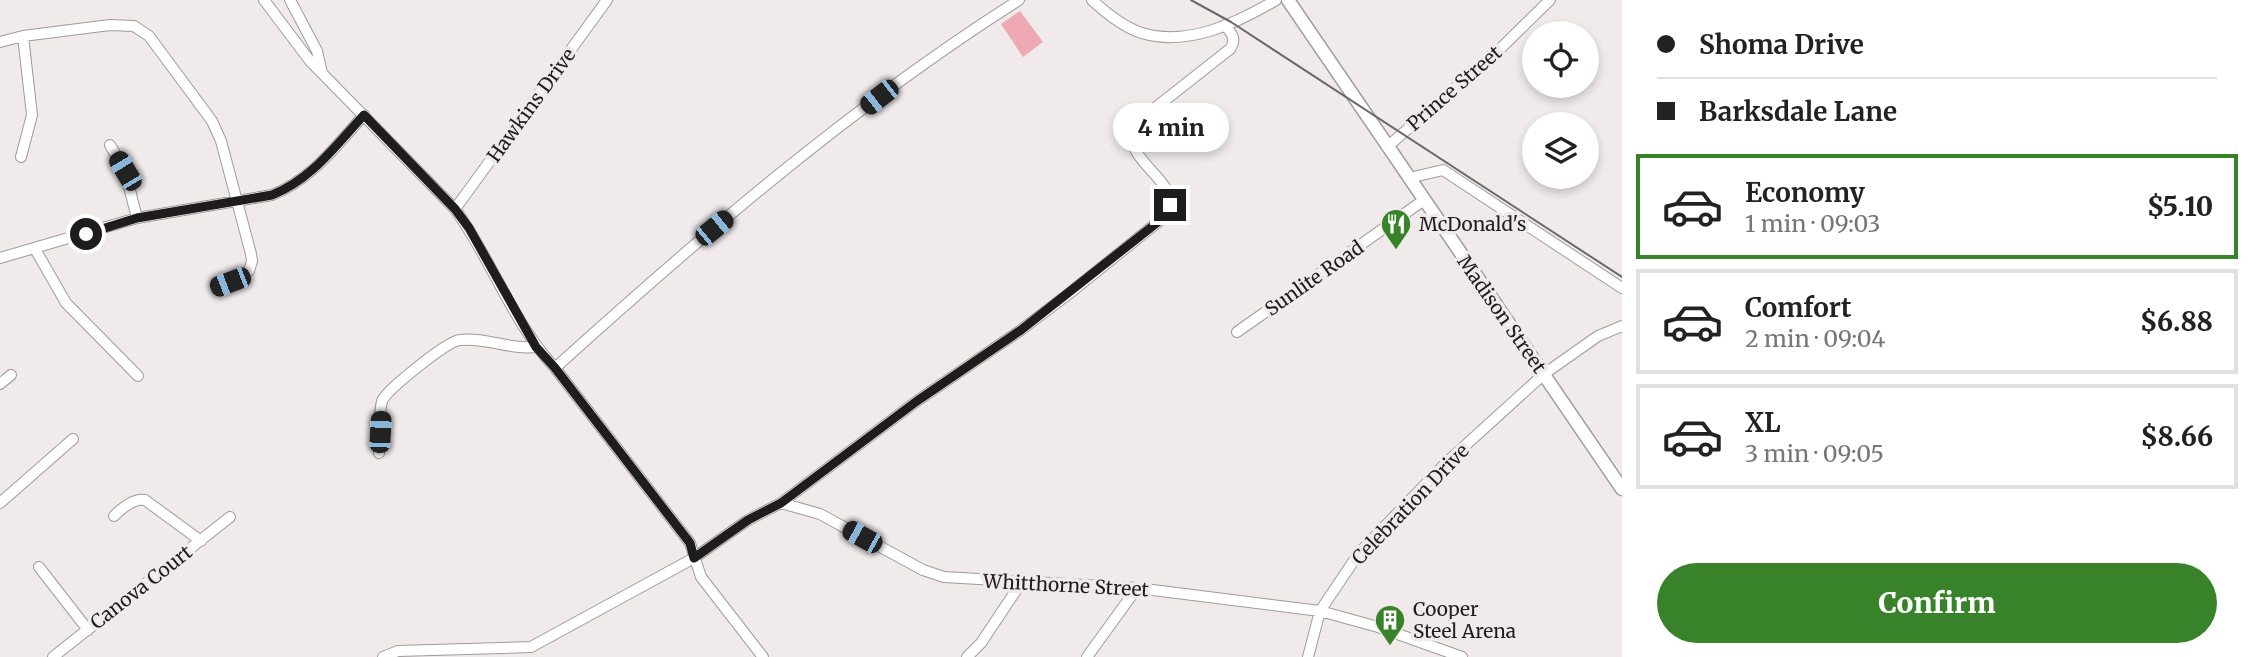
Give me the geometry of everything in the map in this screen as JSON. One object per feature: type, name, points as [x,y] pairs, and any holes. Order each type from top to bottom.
[{"type":"main road","name":"Madison Street","points":[[1288,0],[1622,489]]},
{"type":"street","points":[[264,0],[285,30],[323,73],[455,209],[469,228],[536,347],[690,543],[701,577],[763,657]]},
{"type":"street","points":[[290,0],[317,51],[323,73]]},
{"type":"street","name":"Hawkins Drive","points":[[455,209],[607,0]]},
{"type":"street","points":[[555,368],[671,263],[909,73],[1019,0]]},
{"type":"street","points":[[1093,0],[1109,15],[1141,33],[1170,37],[1198,34],[1225,25],[1276,0]]},
{"type":"street","name":"Prince Street","points":[[1387,147],[1501,48],[1550,0]]},
{"type":"street","points":[[0,42],[23,36],[110,24],[141,29],[160,49],[216,128],[251,254],[251,268],[244,275],[217,287]]},
{"type":"street","points":[[383,657],[398,651],[531,646],[694,558],[748,520],[781,503],[917,401],[1021,330],[1168,214],[1169,193],[1135,151],[1131,134],[1141,119],[1230,49],[1234,44],[1234,37],[1225,25]]},
{"type":"street","points":[[21,157],[32,115],[23,36]]},
{"type":"street","points":[[0,258],[137,218],[272,195],[292,187],[317,167],[364,115]]},
{"type":"street","points":[[110,145],[125,171],[137,218]]},
{"type":"street","points":[[1409,178],[1443,170],[1622,288]]},
{"type":"street","name":"Sunlite Road","points":[[1237,332],[1424,200]]},
{"type":"street","points":[[35,249],[66,303],[138,376]]},
{"type":"street","name":"Celebration Drive","points":[[1308,657],[1320,611],[1359,553],[1447,461],[1544,374],[1598,336],[1622,326]]},
{"type":"street","points":[[379,453],[384,398],[425,361],[449,344],[458,340],[484,341],[525,349],[536,347]]},
{"type":"street","points":[[0,384],[10,375]]},
{"type":"street","points":[[0,503],[73,439]]},
{"type":"street","points":[[803,487],[806,503],[812,512]]},
{"type":"street","points":[[114,516],[136,500],[145,499],[201,541]]},
{"type":"street","name":"Whitthorne Street","points":[[781,503],[812,512],[931,574],[1021,583],[1137,587],[1320,611],[1378,627],[1462,657]]},
{"type":"street","name":"Canova Court","points":[[53,657],[230,517]]},
{"type":"street","points":[[39,567],[88,630]]},
{"type":"street","points":[[967,657],[981,643],[1021,583]]},
{"type":"street","points":[[1087,657],[1137,587]]},
{"type":"shaded area","points":[[1020,11],[1043,42],[1023,57],[1001,24]]},
{"type":"railway","points":[[1191,0],[1231,22],[1622,277]]},
{"type":"place","name":"McDonald's","points":[[1396,251]]},
{"type":"place","name":"Cooper Steel Arena","points":[[1390,647]]},
{"type":"route","points":[[86,234],[137,218],[272,195],[292,187],[317,167],[364,115],[455,209],[469,228],[536,347],[690,543],[694,558],[748,520],[781,503],[917,401],[1021,330],[1168,214],[1170,205]]}]
